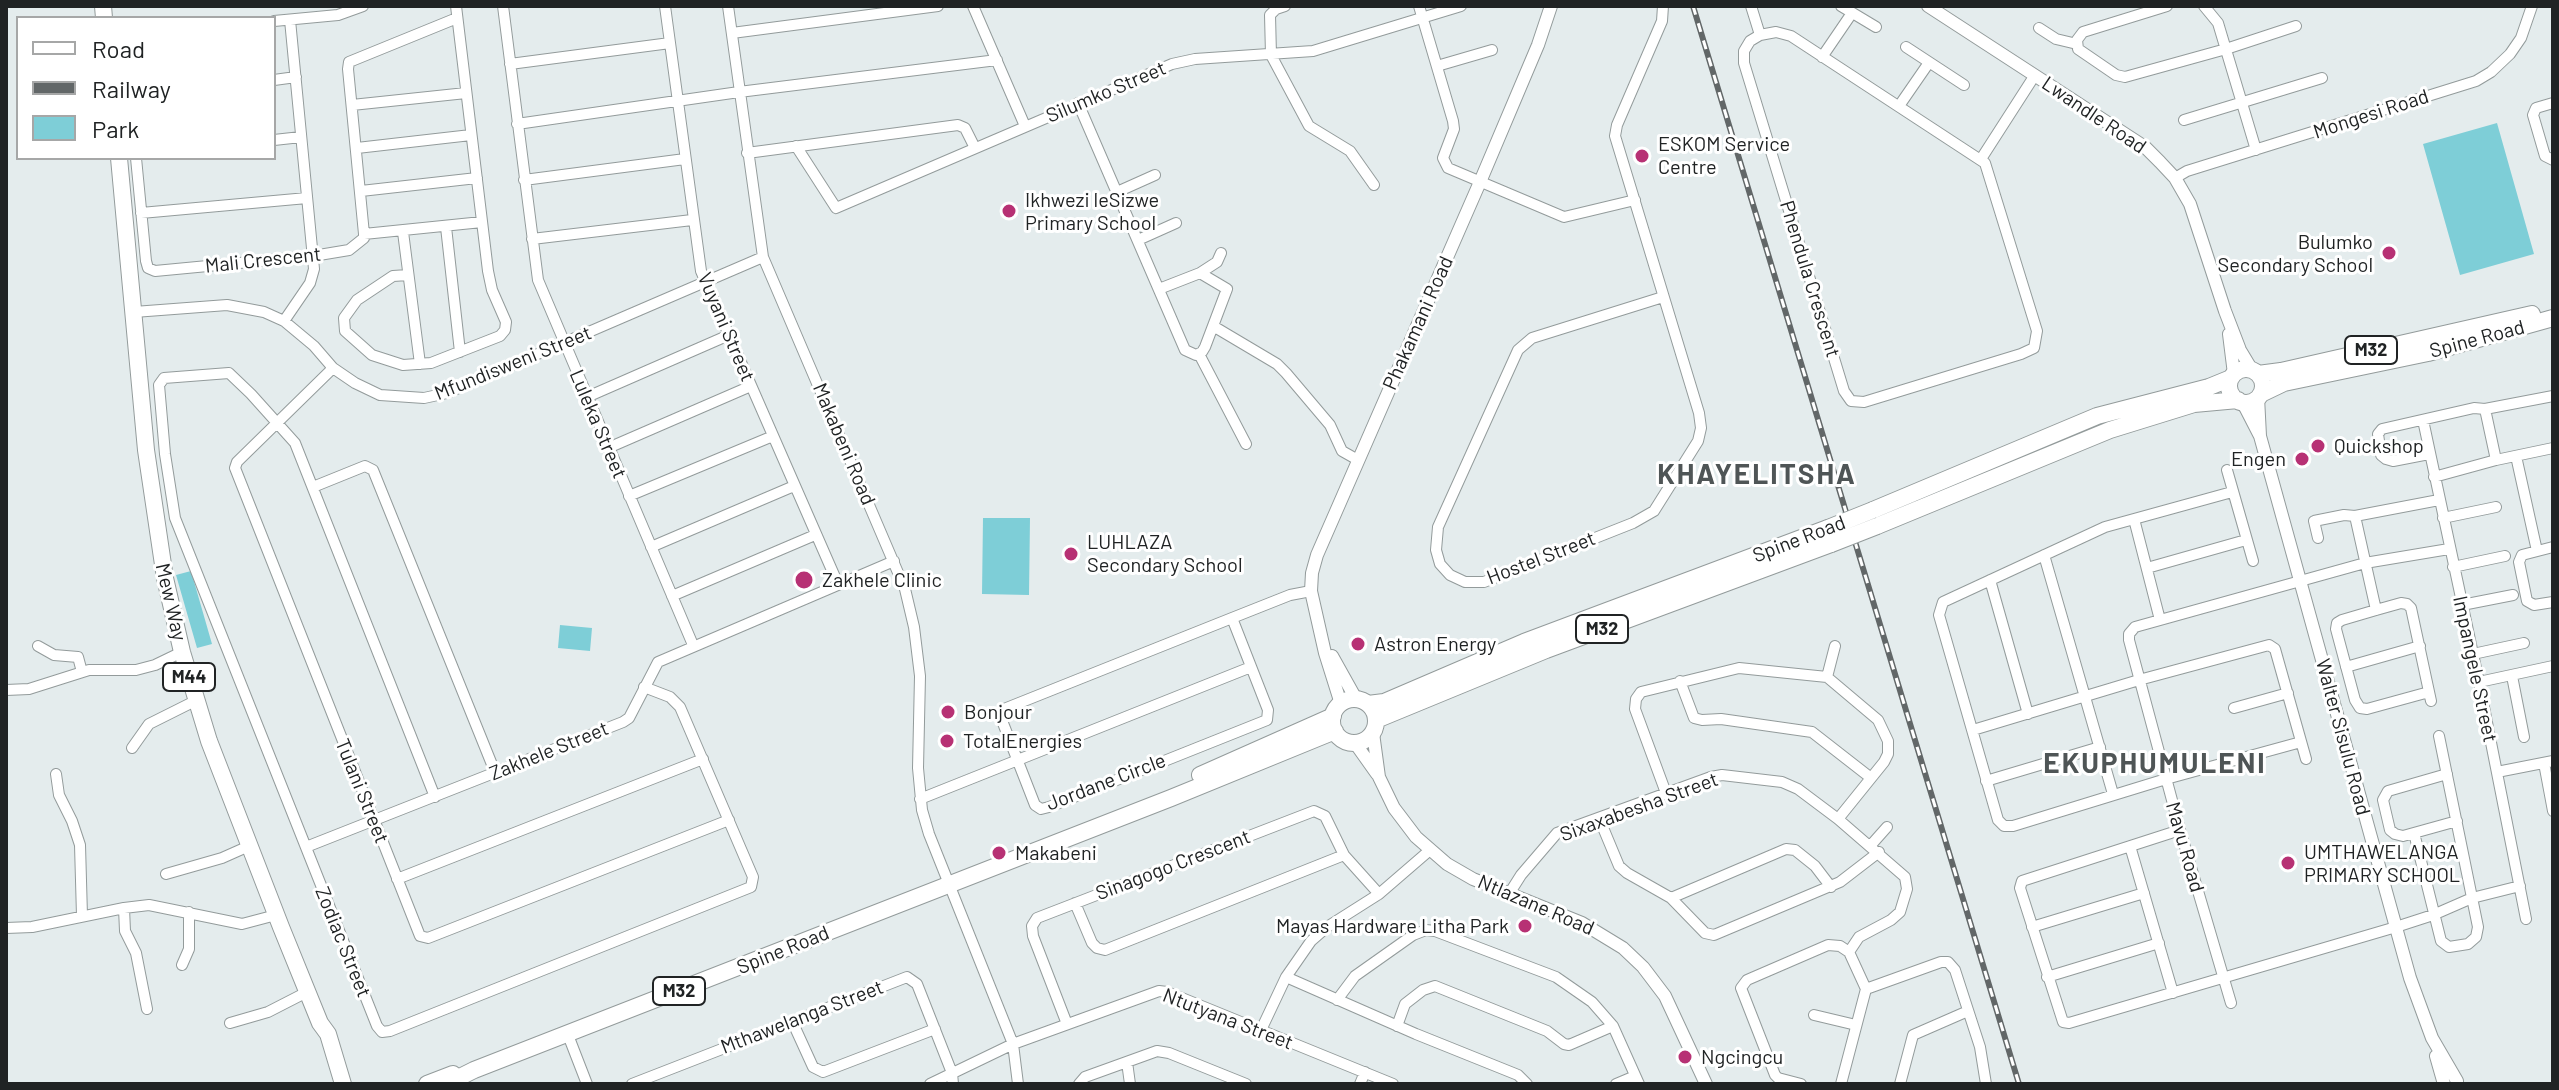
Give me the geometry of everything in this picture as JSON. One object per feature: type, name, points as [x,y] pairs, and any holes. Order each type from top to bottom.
[{"type":"main road","name":"Mew Way","points":[[119,160],[156,531],[182,652],[195,701],[320,1023],[334,1084]]},
{"type":"main road","name":"Spine Road","points":[[1875,518],[2097,416],[2209,387],[2242,369],[2281,371],[2553,309]]},
{"type":"main road","name":"Spine Road","points":[[1355,743],[1365,740],[1374,726],[1546,650],[1875,518],[2110,430],[2194,404],[2250,398],[2284,383],[2428,353],[2553,318]]},
{"type":"main road","points":[[2233,376],[2230,390],[2250,398],[2263,383],[2255,372]]},
{"type":"main road","name":"Spine Road","points":[[446,1084],[474,1070],[1091,828],[1169,788],[1346,711],[1384,702],[1524,642],[1830,536]]},
{"type":"main road","points":[[1355,743],[1345,741],[1346,711],[1373,709],[1374,726]]},
{"type":"main road","name":"Mew Way","points":[[320,1023],[328,1034],[343,1084]]},
{"type":"main road","name":"Spine Road","points":[[427,1084],[474,1070]]},
{"type":"street","points":[[276,21],[338,15],[363,6]]},
{"type":"street","name":"Luleka Street","points":[[503,6],[538,280],[693,645]]},
{"type":"street","name":"Vuyani Street","points":[[665,6],[698,261],[838,584]]},
{"type":"street","name":"Makabeni Road","points":[[728,6],[763,257],[905,589],[920,676],[920,799],[929,834],[1013,1044],[1018,1084]]},
{"type":"street","points":[[732,33],[938,6]]},
{"type":"street","points":[[973,6],[1025,126]]},
{"type":"street","points":[[1285,6],[1270,15],[1271,55],[1309,126],[1350,151],[1374,185]]},
{"type":"street","points":[[1419,6],[1454,125],[1444,154],[1448,168],[1564,217],[1635,200]]},
{"type":"street","name":"Silumko Street","points":[[796,146],[836,208],[1183,61],[1313,51],[1461,6]]},
{"type":"street","name":"Phakamani Road","points":[[1346,711],[1311,591],[1317,555],[1480,182],[1538,45],[1551,6]]},
{"type":"street","name":"Hostel Street","points":[[1663,6],[1662,21],[1615,130],[1699,413],[1701,428],[1698,441],[1654,511],[1633,523],[1484,582],[1465,582],[1450,575],[1440,564],[1436,550],[1438,527],[1518,350],[1532,338],[1663,297]]},
{"type":"street","points":[[1751,6],[1760,35],[1786,33],[1981,159],[2035,75]]},
{"type":"street","points":[[1841,6],[1876,27]]},
{"type":"street","name":"Lwandle Road","points":[[1928,6],[2145,147],[2175,178],[2197,222],[2240,350],[2255,372]]},
{"type":"street","points":[[2167,6],[2083,32],[2077,44],[2081,51],[2116,75],[2125,77],[2296,26]]},
{"type":"street","points":[[2204,6],[2218,23],[2256,150]]},
{"type":"street","name":"Mongesi Road","points":[[2175,178],[2187,171],[2476,81],[2510,54],[2521,38],[2532,6]]},
{"type":"street","points":[[364,234],[349,62],[456,12],[492,290],[506,322],[505,330],[500,336],[431,363],[403,365],[372,355],[345,331],[344,318],[357,300],[393,276],[408,275]]},
{"type":"street","points":[[1822,57],[1852,13]]},
{"type":"street","points":[[284,321],[310,283],[314,269],[290,20]]},
{"type":"street","points":[[2039,28],[2056,39],[2077,44]]},
{"type":"street","name":"Phendula Crescent","points":[[1760,35],[1746,46],[1744,63],[1844,391],[1851,401],[1864,402],[1995,363],[2030,351],[2036,344],[2037,331],[1991,179],[1981,159]]},
{"type":"street","points":[[510,64],[670,43]]},
{"type":"street","points":[[1906,47],[1964,85]]},
{"type":"street","points":[[1437,66],[1492,50]]},
{"type":"street","points":[[517,124],[997,60]]},
{"type":"street","points":[[1899,106],[1928,64]]},
{"type":"street","points":[[276,80],[296,77]]},
{"type":"street","points":[[2184,120],[2322,78]]},
{"type":"street","points":[[352,105],[466,93]]},
{"type":"street","points":[[1078,103],[1185,350],[1190,354],[1199,354],[1205,347],[1227,289],[1200,273]]},
{"type":"street","points":[[2553,103],[2536,108],[2533,115],[2545,156],[2553,160]]},
{"type":"street","points":[[747,153],[958,125],[965,128],[975,148]]},
{"type":"street","points":[[357,148],[471,135]]},
{"type":"street","points":[[276,140],[301,137]]},
{"type":"street","points":[[524,180],[685,159]]},
{"type":"street","name":"Mali Crescent","points":[[136,160],[147,264],[155,271],[313,256],[349,250],[364,238],[364,234],[482,222]]},
{"type":"street","points":[[1117,192],[1155,175]]},
{"type":"street","points":[[361,191],[477,178]]},
{"type":"street","points":[[141,213],[307,198]]},
{"type":"street","points":[[532,239],[692,220]]},
{"type":"street","points":[[1138,240],[1176,223]]},
{"type":"street","points":[[446,227],[460,352]]},
{"type":"street","points":[[403,232],[420,364]]},
{"type":"street","points":[[1159,289],[1200,273],[1217,262],[1221,253]]},
{"type":"street","name":"Mfundisweni Street","points":[[134,312],[227,305],[264,312],[284,321],[314,346],[333,368],[355,383],[380,395],[424,398],[447,393],[763,257]]},
{"type":"street","name":"Lwandle Road","points":[[2225,311],[2233,376]]},
{"type":"street","points":[[1213,326],[1277,364],[1330,425],[1338,446],[1358,460]]},
{"type":"street","points":[[587,397],[729,335]]},
{"type":"street","points":[[1199,354],[1246,444]]},
{"type":"street","name":"Tulani Street","points":[[333,368],[276,422],[237,462],[235,468],[418,934],[428,938],[729,820]]},
{"type":"street","name":"Zodiac Street","points":[[276,422],[229,373],[167,378],[160,383],[165,454],[175,518],[377,1026],[386,1032],[747,890],[753,884],[753,877],[680,707],[670,697],[644,687]]},
{"type":"street","points":[[608,448],[751,386]]},
{"type":"street","points":[[2429,454],[2393,461],[2386,459],[2381,455],[2377,439],[2382,429],[2474,408],[2485,409],[2553,396]]},
{"type":"street","name":"Walter Sisulu Road","points":[[2250,398],[2414,991],[2453,1083]]},
{"type":"street","points":[[2485,409],[2496,460]]},
{"type":"street","name":"Impangele Street","points":[[2423,420],[2526,919]]},
{"type":"street","points":[[276,422],[295,443],[435,797]]},
{"type":"street","points":[[629,496],[773,436]]},
{"type":"street","points":[[2434,477],[2553,448]]},
{"type":"street","points":[[2516,456],[2537,551]]},
{"type":"street","points":[[313,487],[365,466],[373,470],[495,772]]},
{"type":"street","points":[[2227,470],[2253,561]]},
{"type":"street","points":[[651,547],[794,486]]},
{"type":"street","points":[[2232,492],[2105,527],[1943,602],[1939,615],[1998,820],[2004,826],[2013,826],[2113,794],[2301,742]]},
{"type":"street","points":[[2318,538],[2314,521],[2439,500]]},
{"type":"street","points":[[2443,518],[2496,507]]},
{"type":"street","points":[[2355,516],[2376,610]]},
{"type":"street","points":[[2134,519],[2160,620]]},
{"type":"street","points":[[672,596],[815,535]]},
{"type":"street","points":[[2147,568],[2246,540]]},
{"type":"street","points":[[2553,547],[2522,555],[2519,562],[2527,601],[2534,605],[2553,602]]},
{"type":"street","name":"Mavu Road","points":[[2231,1003],[2180,830],[2129,634],[2135,627],[2365,563],[2449,549]]},
{"type":"street","points":[[2044,555],[2113,794]]},
{"type":"street","points":[[2453,567],[2505,556]]},
{"type":"street","name":"Zakhele Street","points":[[306,847],[623,722],[629,718],[658,662],[894,561]]},
{"type":"street","points":[[1990,580],[2028,714]]},
{"type":"street","name":"Jordane Circle","points":[[1232,618],[1268,710],[1269,716],[1264,722],[1045,809],[1035,805],[1001,718],[1004,709],[1232,618],[1290,595],[1311,591]]},
{"type":"street","points":[[2462,605],[2513,595]]},
{"type":"street","points":[[2401,603],[2411,608],[2430,696],[2360,708],[2355,700],[2336,629],[2337,623],[2342,620],[2376,610],[2401,603]]},
{"type":"street","points":[[2473,654],[2524,643]]},
{"type":"street","points":[[1973,730],[2269,645],[2273,646],[2306,759]]},
{"type":"street","points":[[38,646],[54,655],[78,657],[82,672]]},
{"type":"street","points":[[1827,677],[1835,646]]},
{"type":"street","points":[[2346,667],[2420,646]]},
{"type":"street","points":[[6,690],[29,689],[95,669],[136,670],[182,652]]},
{"type":"street","points":[[2479,682],[2553,666]]},
{"type":"street","points":[[920,799],[1251,667]]},
{"type":"street","points":[[1666,793],[1635,709],[1636,699],[1646,690],[1739,668],[1827,677],[1878,720],[1888,741],[1888,754],[1838,819]]},
{"type":"street","points":[[2512,676],[2524,737]]},
{"type":"street","points":[[1680,681],[1694,718],[1812,732],[1871,778]]},
{"type":"street","points":[[2234,708],[2288,693]]},
{"type":"street","points":[[132,748],[149,724],[195,701]]},
{"type":"street","name":"Ntlazane Road","points":[[1374,726],[1379,777]]},
{"type":"street","points":[[2414,833],[2441,941],[2445,946],[2468,944],[2478,933],[2439,736]]},
{"type":"street","name":"Ntlazane Road","points":[[1355,743],[1379,777],[1400,816],[1430,850],[1455,869],[1597,930],[1635,959],[1658,985],[1668,1002],[1706,1084]]},
{"type":"street","points":[[1986,781],[2100,747]]},
{"type":"street","points":[[397,879],[703,759]]},
{"type":"street","points":[[2497,772],[2548,762],[2553,811]]},
{"type":"street","points":[[56,774],[59,795],[80,845],[82,916]]},
{"type":"street","points":[[2447,774],[2388,791],[2383,800],[2390,830],[2395,834],[2403,836],[2457,821]]},
{"type":"street","name":"Sixaxabesha Street","points":[[1509,894],[1526,868],[1557,833],[1722,775],[1782,782],[1798,789],[1838,819],[1905,877],[1907,889],[1900,912],[1859,937],[1849,952]]},
{"type":"street","name":"Sinagogo Crescent","points":[[1067,1024],[1031,930],[1037,918],[1310,811],[1318,811],[1325,816],[1344,855],[1379,894]]},
{"type":"street","points":[[1599,818],[1619,866],[1671,898],[1705,933],[1714,935],[1831,887],[1863,866],[1887,827]]},
{"type":"street","points":[[2180,830],[2022,881],[2020,888],[2063,1022],[2069,1023],[2396,927],[2472,898],[2520,886]]},
{"type":"street","points":[[166,874],[222,858],[249,846]]},
{"type":"street","points":[[2130,846],[2173,993]]},
{"type":"street","points":[[1671,898],[1786,849],[1795,850],[1815,866],[1831,887]]},
{"type":"street","points":[[1261,1030],[1286,977],[1311,941],[1327,927],[1379,894],[1430,850]]},
{"type":"street","points":[[1075,903],[1092,943],[1105,950],[1344,855]]},
{"type":"street","points":[[2032,927],[2144,893]]},
{"type":"street","points":[[6,928],[32,927],[149,905],[242,924],[276,915]]},
{"type":"street","points":[[124,908],[125,931],[136,953],[147,1009]]},
{"type":"street","points":[[182,965],[189,949],[189,912]]},
{"type":"street","points":[[1337,1000],[1355,976],[1413,935],[1426,930],[1435,931],[1556,977],[1592,1002],[1613,1026],[1637,1080],[1616,1084]]},
{"type":"street","points":[[2047,977],[2159,943]]},
{"type":"street","points":[[1801,1084],[1775,1075],[1741,988],[1747,980],[1828,945],[1840,946],[1849,952],[1866,989],[1841,1084]]},
{"type":"street","points":[[1866,989],[1948,962],[1955,970],[1980,1047],[1986,1084]]},
{"type":"street","name":"Mthawelanga Street","points":[[632,1084],[907,977],[917,984],[952,1079]]},
{"type":"street","points":[[1286,977],[1518,1075],[1527,1084]]},
{"type":"street","points":[[1397,1026],[1405,1004],[1423,990],[1435,986],[1547,1031],[1564,1044],[1569,1045],[1613,1026]]},
{"type":"street","name":"Ntutyana Street","points":[[930,1084],[952,1079],[1013,1044],[1159,991],[1393,1084]]},
{"type":"street","points":[[230,1023],[256,1017],[307,992]]},
{"type":"street","points":[[1900,1084],[1913,1035],[1968,1011]]},
{"type":"street","points":[[1814,1015],[1856,1025]]},
{"type":"street","points":[[792,1021],[813,1067],[823,1072],[935,1029]]},
{"type":"street","points":[[568,1035],[587,1084]]},
{"type":"street","points":[[1079,1084],[1085,1077],[1151,1052],[1164,1051],[1246,1084]]},
{"type":"street","points":[[1127,1062],[1130,1084]]},
{"type":"street","points":[[1360,1084],[1365,1072]]},
{"type":"green space","points":[[2497,123],[2534,254],[2460,275],[2423,144]]},
{"type":"green space","points":[[983,518],[1030,518],[1029,595],[982,594]]},
{"type":"green space","points":[[191,571],[212,644],[197,648],[176,575]]},
{"type":"green space","points":[[560,625],[592,628],[590,651],[558,648]]},
{"type":"railway","points":[[1693,6],[2019,1084]]},
{"type":"place","name":"ESKOM Service Centre","points":[[1642,156]]},
{"type":"place","name":"Ikhwezi leSizwe Primary School","points":[[1009,211]]},
{"type":"place","name":"Bulumko Secondary School","points":[[2389,253]]},
{"type":"place","name":"Quickshop","points":[[2318,446]]},
{"type":"place","name":"Engen","points":[[2302,459]]},
{"type":"place","name":"LUHLAZA Secondary School","points":[[1071,554]]},
{"type":"place","name":"Zakhele Clinic","points":[[804,580]]},
{"type":"place","name":"Astron Energy","points":[[1358,644]]},
{"type":"place","name":"Bonjour","points":[[948,712]]},
{"type":"place","name":"TotalEnergies","points":[[947,741]]},
{"type":"place","name":"Makabeni","points":[[999,853]]},
{"type":"place","name":"UMTHAWELANGA PRIMARY SCHOOL","points":[[2288,863]]},
{"type":"place","name":"Mayas Hardware Litha Park","points":[[1525,926]]},
{"type":"place","name":"Ngcingcu","points":[[1685,1057]]},
{"type":"district","name":"KHAYELITSHA","points":[[1757,475]]},
{"type":"district","name":"EKUPHUMULENI","points":[[2155,764]]}]
